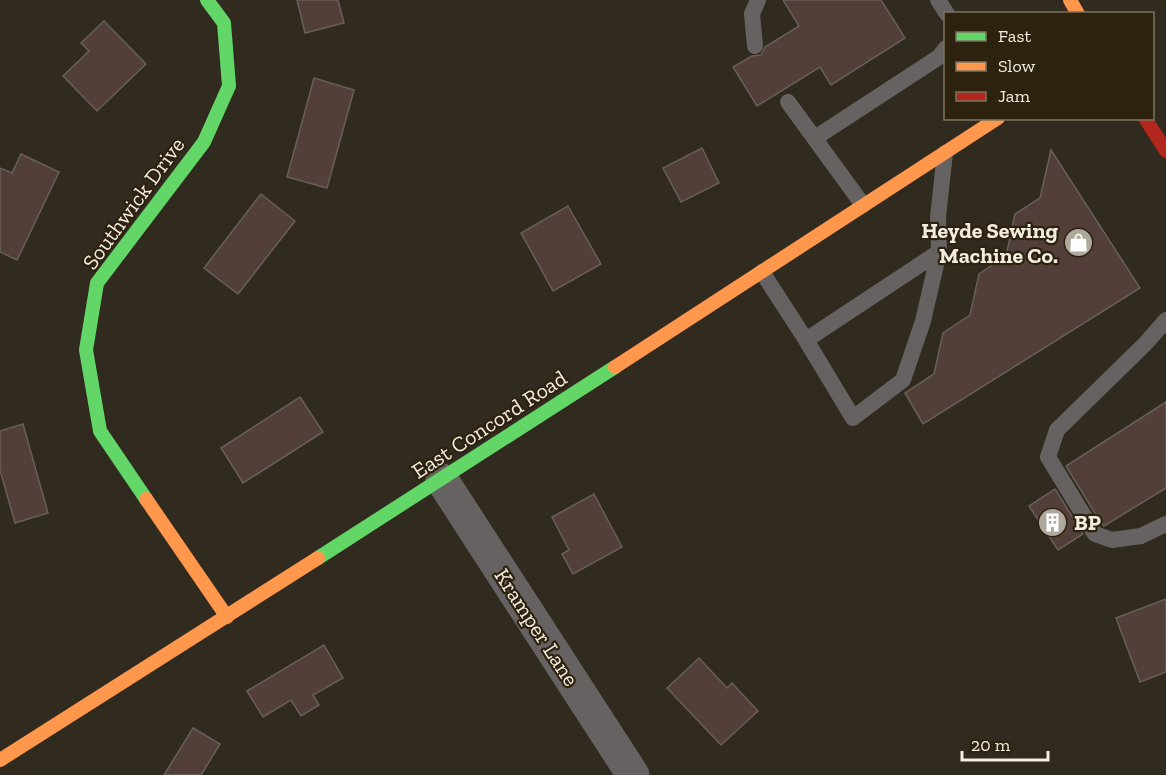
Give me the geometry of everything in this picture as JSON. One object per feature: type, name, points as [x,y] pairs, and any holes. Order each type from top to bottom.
[{"type":"street","name":"Southwick Drive","points":[[207,0],[224,22],[229,86],[204,142],[97,283],[86,350],[100,431],[227,617]]},
{"type":"street","name":"East Concord Road","points":[[0,760],[442,480],[995,120]]},
{"type":"street","points":[[1129,121],[1148,122],[1166,151]]},
{"type":"street","name":"Kramper Lane","points":[[442,480],[633,775]]},
{"type":"lane","points":[[754,46],[752,14],[758,0]]},
{"type":"lane","points":[[814,138],[939,57],[944,50]]},
{"type":"lane","points":[[789,102],[863,205]]},
{"type":"lane","points":[[762,272],[853,417],[903,380],[923,321],[939,252],[938,216],[945,152]]},
{"type":"lane","points":[[806,340],[939,252]]},
{"type":"lane","points":[[1166,320],[1146,343],[1057,430],[1048,457],[1095,534],[1112,540],[1141,536],[1166,524]]},
{"type":"building","points":[[297,0],[338,0],[344,23],[305,33]]},
{"type":"building","points":[[783,0],[881,0],[905,38],[831,85],[820,67],[757,106],[733,67],[752,56],[761,55],[765,47],[799,26]]},
{"type":"building","points":[[104,21],[146,64],[97,111],[63,76],[89,51],[81,43]]},
{"type":"building","points":[[314,78],[354,90],[327,188],[287,177]]},
{"type":"building","points":[[702,148],[719,183],[681,202],[663,168]]},
{"type":"building","points":[[1051,150],[1140,288],[923,424],[905,393],[934,374],[943,333],[970,315],[979,274],[1006,256],[1015,214],[1040,198]]},
{"type":"building","points":[[21,154],[59,172],[17,260],[0,252],[0,168],[12,173]]},
{"type":"building","points":[[261,194],[295,221],[238,294],[204,268]]},
{"type":"building","points":[[568,206],[601,264],[553,291],[521,233]]},
{"type":"building","points":[[300,397],[323,432],[243,483],[221,448]]},
{"type":"building","points":[[1166,402],[1166,488],[1104,526],[1066,466]]},
{"type":"building","points":[[23,424],[48,513],[15,523],[0,470],[0,431]]},
{"type":"building","name":"BP","points":[[1055,489],[1083,534],[1058,550],[1029,506]]},
{"type":"building","points":[[594,494],[622,547],[573,574],[562,554],[569,550],[552,517]]},
{"type":"building","points":[[1166,599],[1166,672],[1140,682],[1116,618]]},
{"type":"building","points":[[324,645],[343,678],[313,695],[319,705],[301,716],[291,700],[263,717],[247,691]]},
{"type":"building","points":[[699,658],[727,688],[732,683],[758,711],[721,745],[667,688]]},
{"type":"building","points":[[193,728],[220,744],[201,775],[164,775]]},
{"type":"traffic: fast","points":[[146,499],[100,431],[86,350],[97,283],[204,142],[229,86],[224,23],[207,0]]},
{"type":"traffic: fast","points":[[318,558],[615,367]]},
{"type":"traffic: slow","points":[[1070,0],[1077,12]]},
{"type":"traffic: slow","points":[[615,367],[995,120]]},
{"type":"traffic: slow","points":[[146,499],[227,617]]},
{"type":"traffic: slow","points":[[0,760],[318,558]]},
{"type":"traffic: jam","points":[[1146,120],[1166,151]]},
{"type":"place","name":"Heyde Sewing Machine Co.","points":[[1079,243]]},
{"type":"place","name":"BP","points":[[1053,522]]}]
